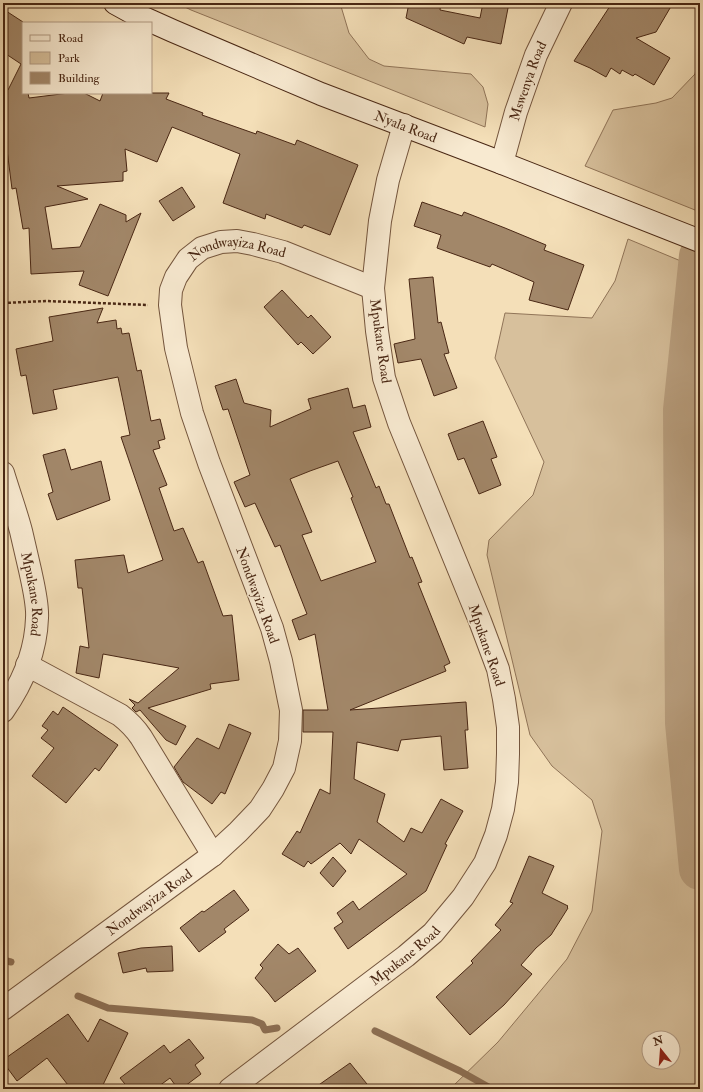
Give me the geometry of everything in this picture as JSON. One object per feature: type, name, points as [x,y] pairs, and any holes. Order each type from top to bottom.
[{"type":"street","name":"Nyala Road","points":[[115,3],[135,14],[321,94],[700,240]]},
{"type":"street","name":"Mswenya Road","points":[[502,163],[516,112],[536,55],[561,3]]},
{"type":"street","name":"Mpukane Road","points":[[230,1089],[406,956],[433,933],[463,897],[485,862],[496,835],[503,809],[507,782],[508,727],[498,669],[399,422],[384,378],[377,331],[373,288],[380,221],[388,180],[404,125]]},
{"type":"street","name":"Nondwayiza Road","points":[[3,1009],[213,855],[260,809],[284,768],[290,741],[291,710],[281,661],[272,628],[209,464],[192,413],[176,348],[170,306],[171,290],[176,277],[188,259],[202,248],[220,242],[237,241],[283,252],[373,288]]},
{"type":"street","name":"Mpukane Road","points":[[3,473],[12,534],[34,587],[37,617],[33,647],[27,666],[12,698],[3,711]]},
{"type":"street","points":[[27,666],[120,715],[134,727],[213,855]]},
{"type":"path","points":[[3,303],[46,301],[170,306]]},
{"type":"green space","points":[[177,3],[340,3],[349,33],[369,59],[384,66],[471,74],[483,87],[488,104],[485,127],[191,10]]},
{"type":"green space","points":[[700,52],[700,212],[585,166],[613,110],[656,103],[672,98],[695,74]]},
{"type":"green space","points":[[628,239],[700,269],[700,1089],[450,1089],[498,1042],[567,959],[592,911],[602,831],[592,800],[552,766],[530,735],[487,555],[489,540],[533,495],[544,462],[495,358],[505,313],[592,318],[615,281]]},
{"type":"building","points":[[409,3],[441,3],[440,10],[480,18],[483,3],[509,3],[501,44],[467,37],[464,44],[406,18]]},
{"type":"building","points":[[612,3],[673,3],[656,32],[636,38],[670,58],[654,85],[635,74],[633,76],[622,70],[620,74],[611,68],[606,77],[574,61]]},
{"type":"building","points":[[3,9],[23,22],[22,94],[28,94],[29,98],[61,94],[86,94],[100,101],[103,94],[169,93],[166,99],[203,113],[202,115],[256,134],[257,131],[295,145],[297,140],[358,165],[330,235],[304,225],[302,228],[266,214],[265,219],[223,203],[240,154],[172,127],[157,162],[125,149],[127,171],[123,172],[123,181],[57,186],[88,199],[45,207],[52,249],[80,247],[100,204],[126,215],[126,222],[141,213],[108,296],[79,285],[84,271],[31,274],[29,228],[23,229],[16,188],[12,189],[5,134],[3,134],[3,90],[8,90],[21,64],[3,52]]},
{"type":"building","points":[[182,187],[195,207],[173,221],[159,201]]},
{"type":"building","points":[[422,202],[462,216],[464,212],[546,245],[544,250],[584,265],[568,310],[529,300],[534,282],[492,264],[490,267],[437,248],[441,235],[414,226]]},
{"type":"building","points":[[433,277],[438,323],[441,322],[449,353],[444,354],[457,388],[434,396],[421,359],[398,363],[394,344],[415,339],[409,279]]},
{"type":"building","points":[[282,290],[308,318],[311,315],[331,337],[313,354],[301,342],[298,345],[264,307]]},
{"type":"building","points":[[103,308],[97,323],[116,320],[117,329],[121,328],[122,334],[129,333],[137,371],[141,370],[151,421],[160,419],[165,439],[158,441],[160,448],[153,450],[167,485],[159,488],[174,531],[183,528],[198,563],[203,561],[223,616],[232,615],[239,680],[210,684],[211,689],[148,708],[186,726],[176,745],[166,740],[140,710],[136,712],[132,708],[135,705],[129,699],[138,703],[179,668],[103,654],[99,678],[76,673],[80,646],[89,648],[82,588],[78,588],[75,560],[124,555],[128,573],[163,560],[121,437],[130,435],[118,377],[53,390],[57,409],[33,414],[26,375],[21,376],[16,349],[53,341],[49,317]]},
{"type":"building","points":[[236,379],[244,403],[271,410],[270,427],[311,409],[308,399],[348,388],[353,408],[365,405],[371,427],[353,432],[376,488],[379,486],[386,504],[389,504],[410,558],[412,557],[422,582],[418,583],[450,663],[444,666],[446,671],[350,710],[466,702],[468,730],[465,730],[468,768],[444,770],[441,736],[401,740],[398,751],[357,742],[354,779],[385,794],[377,822],[404,842],[411,828],[422,833],[441,799],[463,811],[445,844],[447,845],[426,891],[348,949],[334,928],[343,922],[337,913],[353,901],[359,910],[407,874],[359,839],[351,854],[340,843],[311,864],[308,861],[304,867],[282,854],[297,831],[300,833],[320,789],[330,794],[333,732],[303,732],[303,710],[328,710],[315,634],[299,640],[292,620],[307,614],[280,545],[275,547],[255,503],[245,507],[234,482],[250,475],[228,409],[223,410],[215,386]],"holes":[[[338,461],[353,497],[351,498],[376,562],[321,581],[302,535],[312,532],[290,479]]]},
{"type":"building","points":[[483,421],[497,457],[491,459],[501,485],[479,494],[464,458],[458,460],[448,434]]},
{"type":"building","points":[[65,449],[71,470],[101,461],[110,500],[57,520],[48,494],[53,492],[43,455]]},
{"type":"building","points":[[63,707],[118,745],[99,771],[95,768],[66,803],[32,776],[54,748],[41,738],[48,730],[42,726],[53,711],[58,715]]},
{"type":"building","points":[[229,724],[251,733],[225,794],[221,792],[212,804],[183,782],[174,767],[197,738],[219,749]]},
{"type":"building","points":[[529,856],[554,866],[542,893],[568,906],[568,908],[551,935],[536,948],[521,965],[532,974],[504,1005],[470,1035],[436,997],[473,963],[471,961],[501,930],[495,925],[513,903],[510,902]]},
{"type":"building","points":[[333,857],[346,871],[333,887],[320,873]]},
{"type":"building","points":[[234,890],[249,910],[224,929],[226,932],[199,952],[180,928],[202,911],[204,912]]},
{"type":"building","points":[[278,944],[289,954],[298,948],[316,971],[275,1002],[255,978],[263,968],[260,965]]},
{"type":"building","points":[[172,946],[173,971],[147,972],[146,968],[123,973],[118,953],[141,948]]},
{"type":"building","points":[[68,1014],[88,1042],[100,1019],[128,1033],[101,1089],[71,1089],[47,1058],[17,1081],[3,1060]]},
{"type":"building","points":[[189,1039],[204,1058],[195,1065],[201,1074],[181,1089],[178,1089],[170,1078],[155,1089],[129,1089],[120,1078],[164,1045],[170,1053]]},
{"type":"building","points":[[350,1063],[371,1089],[313,1089]]},
{"type":"waterway","points":[[700,256],[684,410],[686,723],[700,869]]},
{"type":"waterway","points":[[3,960],[11,962]]},
{"type":"waterway","points":[[78,996],[108,1008],[252,1020],[262,1024],[265,1030],[277,1028]]},
{"type":"waterway","points":[[375,1031],[460,1071],[492,1089]]}]
